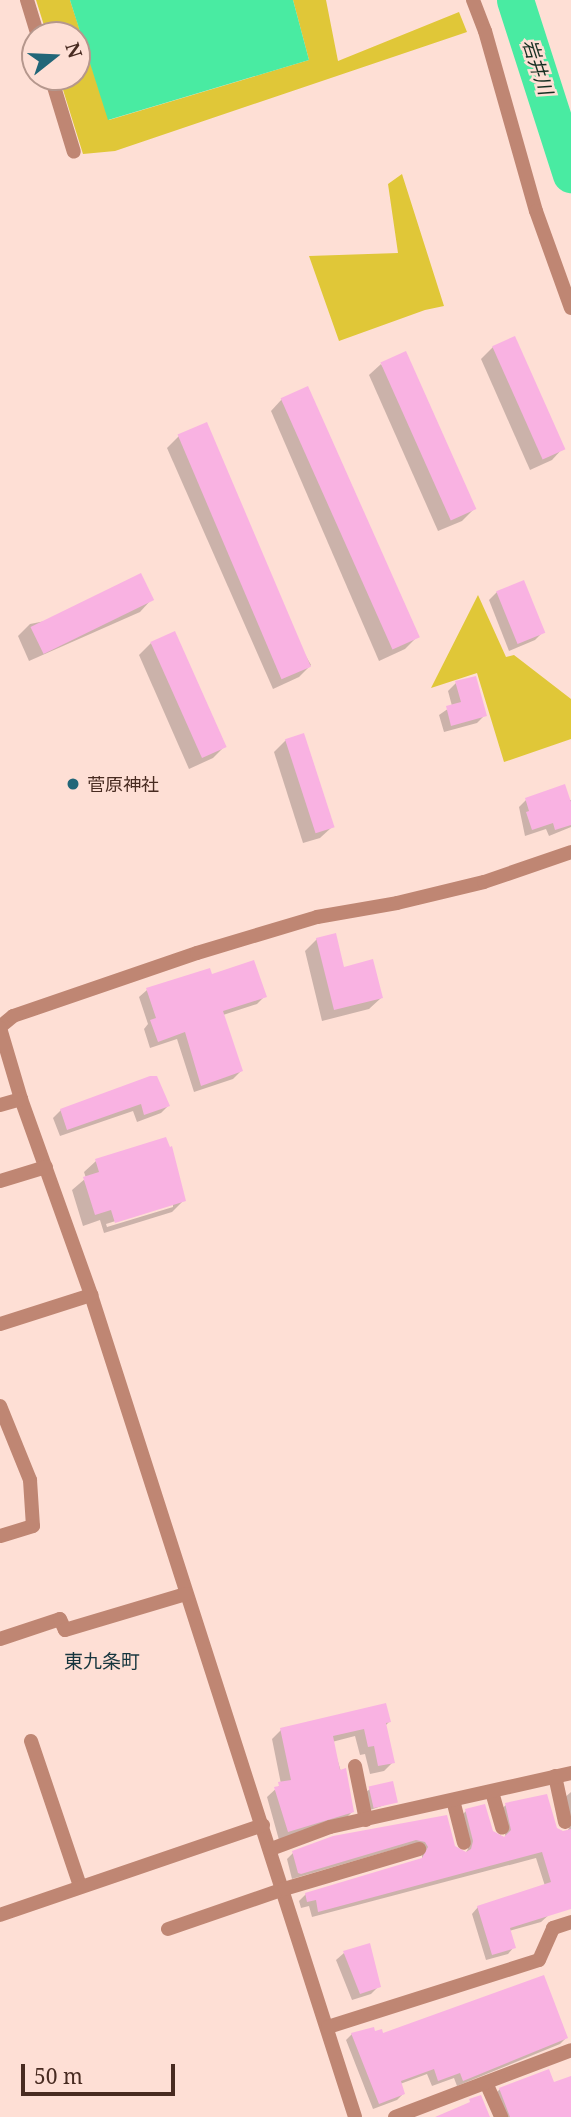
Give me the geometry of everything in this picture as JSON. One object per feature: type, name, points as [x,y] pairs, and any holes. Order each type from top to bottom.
[{"type":"street","points":[[27,0],[34,21]]},
{"type":"street","points":[[473,0],[485,30],[536,211],[571,308]]},
{"type":"street","points":[[55,91],[74,152]]},
{"type":"street","points":[[355,2117],[284,1889],[91,1295],[21,1099],[0,1027],[13,1016],[197,953],[317,917],[397,903],[484,882],[571,852]]},
{"type":"street","points":[[0,1105],[21,1099]]},
{"type":"street","points":[[0,1181],[46,1167]]},
{"type":"street","points":[[0,1324],[91,1295]]},
{"type":"street","points":[[0,1406],[30,1480],[33,1525],[0,1536]]},
{"type":"street","points":[[0,1639],[60,1619],[65,1630],[186,1594]]},
{"type":"street","points":[[32,1741],[80,1886]]},
{"type":"street","points":[[355,1766],[366,1819]]},
{"type":"street","points":[[271,1849],[330,1827],[571,1773]]},
{"type":"street","points":[[555,1776],[565,1822]]},
{"type":"street","points":[[492,1792],[502,1828]]},
{"type":"street","points":[[453,1800],[464,1843]]},
{"type":"street","points":[[0,1915],[263,1825]]},
{"type":"street","points":[[168,1929],[284,1889],[419,1849]]},
{"type":"street","points":[[328,2027],[539,1960],[553,1928],[571,1922]]},
{"type":"street","points":[[395,2117],[487,2085],[571,2050]]},
{"type":"street","points":[[487,2085],[501,2117]]},
{"type":"shaded area","points":[[36,0],[70,0],[77,21],[43,21]]},
{"type":"shaded area","points":[[70,0],[293,0],[309,60],[108,120],[91,66],[91,21],[77,21]]},
{"type":"shaded area","points":[[293,0],[326,0],[338,61],[459,12],[467,32],[115,151],[83,154],[63,91],[91,91],[91,65],[109,120],[309,60]]},
{"type":"shaded area","points":[[402,174],[444,306],[425,310],[339,341],[309,256],[398,253],[388,184]]},
{"type":"shaded area","points":[[478,595],[506,657],[514,655],[571,699],[571,739],[504,762],[477,673],[431,688]]},
{"type":"building","points":[[515,336],[565,449],[543,459],[492,346]]},
{"type":"building","points":[[406,351],[476,509],[451,520],[380,362]]},
{"type":"building","points":[[308,386],[420,637],[392,649],[281,398]]},
{"type":"building","points":[[207,422],[311,667],[281,679],[178,435]]},
{"type":"building","points":[[141,573],[154,600],[44,654],[30,627]]},
{"type":"building","points":[[524,580],[545,633],[518,644],[496,591]]},
{"type":"building","points":[[175,631],[227,747],[202,758],[150,642]]},
{"type":"building","points":[[476,676],[487,716],[451,726],[446,706],[461,702],[455,681]]},
{"type":"building","points":[[304,733],[335,827],[316,833],[285,739]]},
{"type":"building","points":[[565,784],[571,802],[571,825],[555,830],[553,823],[532,830],[525,798]]},
{"type":"building","points":[[336,933],[344,967],[373,959],[383,998],[334,1010],[316,938]]},
{"type":"building","points":[[254,960],[267,997],[223,1011],[243,1071],[201,1086],[185,1032],[158,1042],[150,1020],[156,1018],[146,988],[210,968],[212,974]]},
{"type":"building","points":[[150,1076],[157,1076],[170,1106],[144,1115],[141,1104],[67,1130],[60,1109]]},
{"type":"building","points":[[166,1137],[170,1147],[172,1146],[186,1201],[115,1223],[111,1210],[95,1215],[83,1177],[99,1172],[95,1159]]},
{"type":"building","points":[[386,1703],[391,1722],[386,1723],[395,1763],[378,1766],[374,1746],[368,1747],[364,1729],[333,1736],[340,1770],[346,1768],[354,1812],[288,1832],[274,1787],[279,1786],[278,1782],[291,1780],[280,1728]]},
{"type":"building","points":[[393,1781],[398,1802],[374,1808],[369,1787]]},
{"type":"building","points":[[547,1794],[557,1828],[563,1831],[571,1829],[571,1909],[510,1928],[516,1948],[492,1955],[477,1906],[551,1882],[542,1852],[318,1912],[316,1900],[307,1902],[305,1893],[422,1858],[428,1847],[425,1842],[416,1840],[301,1874],[298,1873],[292,1851],[333,1836],[447,1815],[455,1846],[466,1852],[471,1849],[473,1841],[465,1809],[485,1804],[493,1831],[504,1837],[511,1830],[505,1803]]},
{"type":"building","points":[[370,1943],[381,1987],[360,1994],[343,1951]]},
{"type":"building","points":[[544,1975],[568,2038],[463,2081],[460,2073],[438,2081],[434,2069],[401,2081],[405,2094],[379,2104],[351,2033],[374,2027],[375,2031],[382,2029],[383,2033]]},
{"type":"building","points":[[549,2069],[554,2082],[571,2076],[571,2117],[510,2117],[499,2088]]},
{"type":"building","points":[[481,2095],[490,2117],[435,2117],[470,2102],[469,2099]]},
{"type":"waterway","name":"岩井川","points":[[515,0],[571,174]]},
{"type":"place","name":"菅原神社","points":[[73,784]]},
{"type":"district","name":"東九条町","points":[[102,1662]]}]
